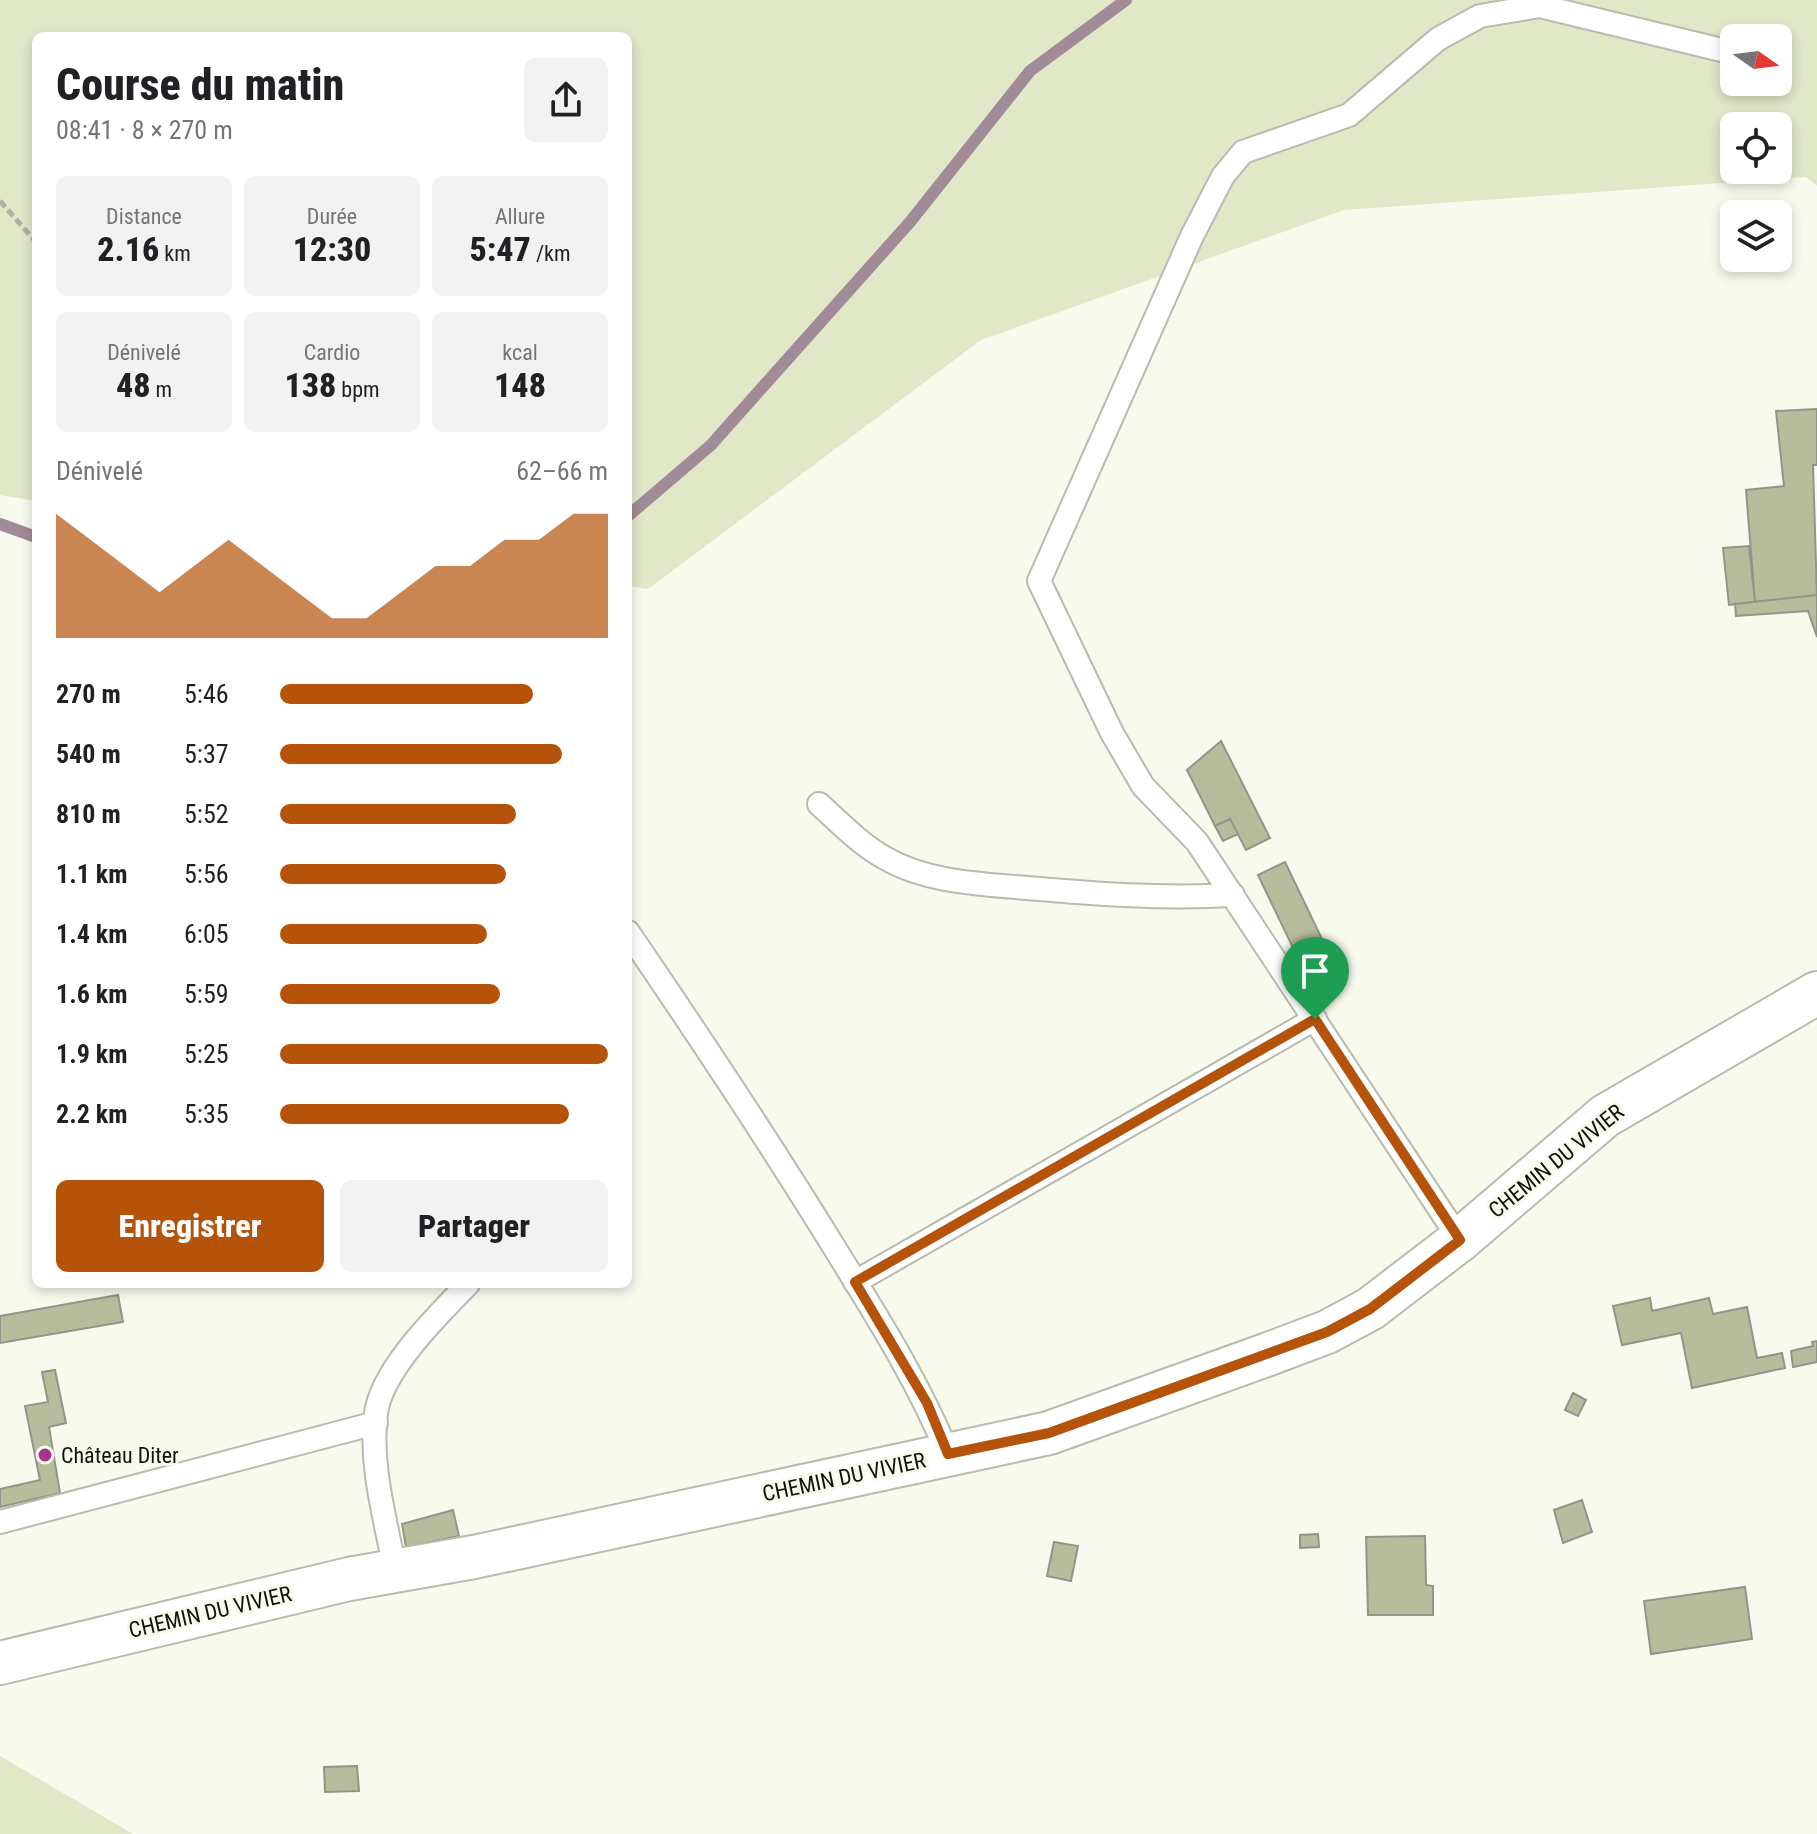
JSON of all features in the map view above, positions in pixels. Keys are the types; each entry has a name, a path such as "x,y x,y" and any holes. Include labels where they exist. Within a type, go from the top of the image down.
{"street":[{"name":"CHEMIN DU VIVIER","path":"0,1663 395,1571 1049,1433 1327,1332 1370,1309 1460,1240 1605,1116 1815,1003"}],"lane":[{"path":"1460,1240 1197,842 1143,786 1112,733 1039,581 1192,236 1223,176 1243,152 1349,115 1438,39 1480,16 1540,6 1720,50"},
{"path":"819,804 861,842 886,859 926,874 974,884 1135,898 1233,895"},
{"path":"632,938 746,1104 855,1282 927,1403 948,1454"},
{"path":"855,1282 1315,1019"},
{"path":"395,1571 374,1455 376,1410 387,1384 427,1327 464,1288"},
{"path":"0,1522 376,1423"}],"path":[{"path":"0,201 32,237"}],"green space":[{"path":"0,0 1817,0 1817,186 1806,177 1792,178 1792,112 1720,112 1720,183 1344,210 981,340 648,589 632,587 632,32 32,32 32,500 0,495"},
{"path":"0,1756 133,1834 0,1834"}],"building":[{"path":"1817,409 1817,465 1813,465 1817,597 1755,602 1746,490 1784,486 1776,411"},
{"path":"1749,546 1755,602 1729,605 1723,548"},
{"path":"1817,595 1817,637 1808,611 1736,616 1735,604"},
{"path":"1221,741 1270,838 1246,850 1230,819 1215,826 1187,770"},
{"path":"1230,819 1238,834 1223,841 1215,826"},
{"path":"1285,862 1335,966 1308,979 1258,875"},
{"path":"118,1295 123,1322 0,1343 0,1316"},
{"path":"1650,1298 1652,1311 1709,1298 1713,1314 1747,1307 1757,1358 1782,1353 1785,1368 1692,1388 1681,1333 1622,1345 1613,1306"},
{"path":"1817,1341 1817,1362 1793,1367 1791,1351 1813,1346 1812,1342"},
{"name":"Château Diter","path":"55,1370 66,1423 49,1427 60,1493 0,1507 0,1489 40,1480 25,1406 48,1402 42,1372"},
{"path":"1573,1393 1586,1400 1578,1416 1565,1410"},
{"path":"1582,1500 1592,1532 1563,1543 1554,1510"},
{"path":"453,1510 459,1536 406,1547 402,1524"},
{"path":"1318,1534 1319,1547 1300,1548 1300,1535"},
{"path":"1425,1536 1426,1585 1433,1586 1433,1615 1368,1615 1366,1537"},
{"path":"1054,1542 1078,1546 1071,1581 1047,1576"},
{"path":"1745,1587 1752,1639 1651,1654 1644,1601"},
{"path":"357,1766 359,1791 325,1792 324,1767"}],"waterway":[{"path":"632,513 711,445 910,222 1030,71 1126,0"},
{"path":"0,524 32,536"}],"place":[{"name":"Château Diter","path":"45,1455"}],"route":[{"path":"1315,1019 1460,1240 1370,1309 1327,1332 1049,1433 948,1454 927,1403 855,1282 1133,1120 1315,1019"}]}
